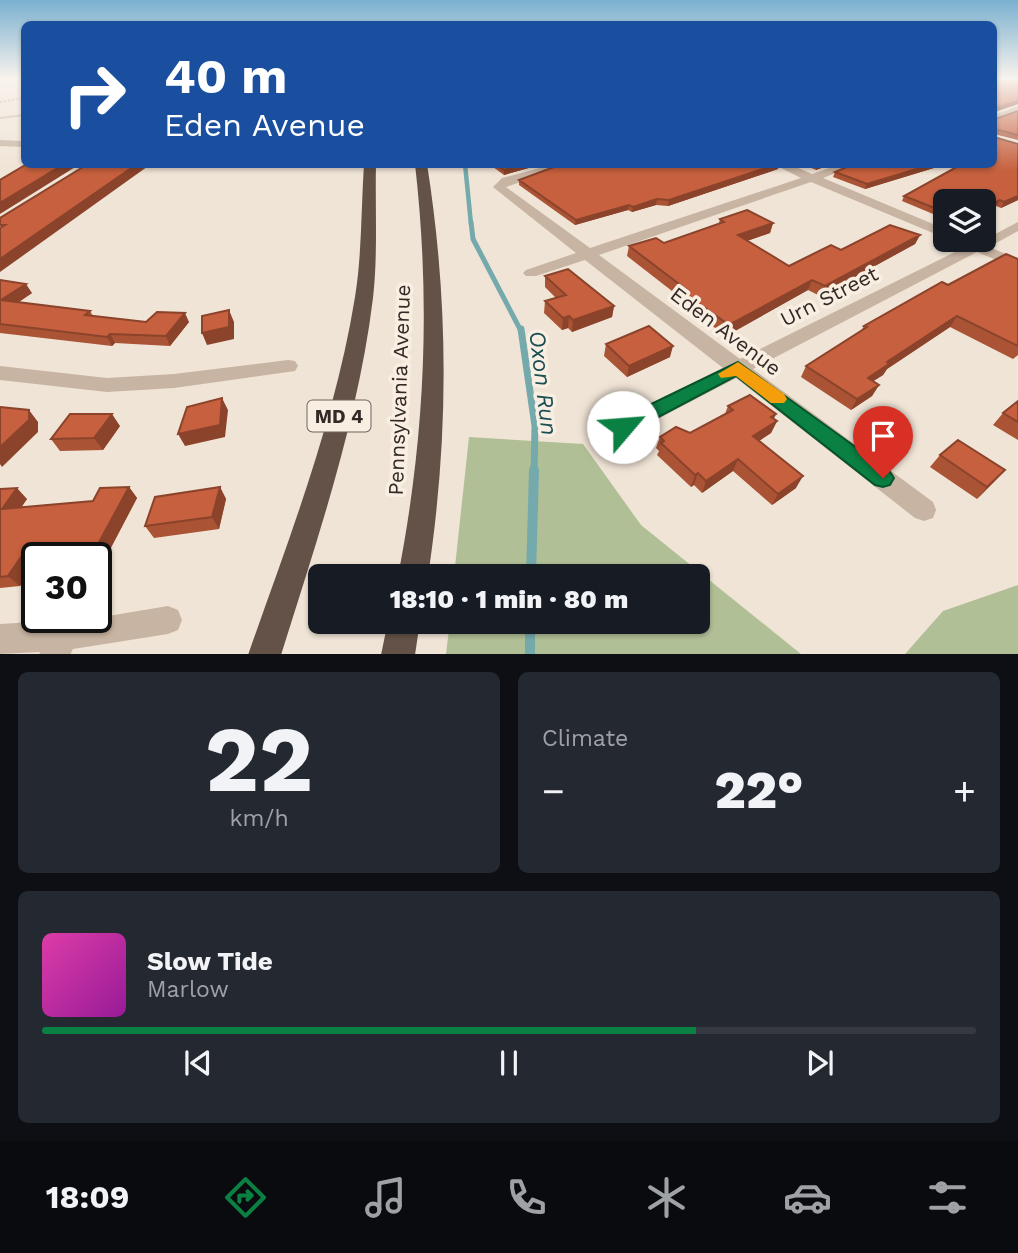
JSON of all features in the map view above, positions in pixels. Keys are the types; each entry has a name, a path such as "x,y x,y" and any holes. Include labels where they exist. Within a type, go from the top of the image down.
{"highway":[{"name":"Pennsylvania Avenue","path":"264,654 326,464 359,333 369,238 368,168"},
{"name":"Pennsylvania Avenue","path":"415,564 430,469 435,309 430,227 422,168"},
{"path":"428,168 430,227"},
{"path":"398,654 402,634"}],"street":[{"path":"997,117 1018,110"},
{"path":"0,144 21,144"},
{"name":"Eden Avenue","path":"555,168 506,181 500,188 924,510"},
{"path":"788,168 933,229"},
{"path":"531,273 842,168"},
{"name":"Urn Street","path":"996,233 1018,226"},
{"name":"Urn Street","path":"623,427 951,252"},
{"path":"989,252 1018,264"},
{"path":"0,373 115,385 174,381 288,366"},
{"path":"0,639 59,645 168,620"}],"lane":[{"path":"0,118 21,115"}],"green space":[{"path":"469,437 583,444 641,525 689,564 455,564"},
{"path":"710,581 801,654 446,654 448,634 710,634"},
{"path":"1018,585 1018,654 905,654 943,611"}],"building":[{"path":"1018,111 1018,135 997,130 997,118"},
{"path":"997,138 1018,144 1018,196 1004,202 996,202 996,189 933,189 933,207 904,196 955,168 997,168"},
{"path":"21,168 57,168 0,203 0,180"},
{"path":"81,168 131,168 0,259 0,228 5,225 0,225 0,218"},
{"path":"551,168 766,168 669,200 657,199 633,207 629,205 576,220 519,180"},
{"path":"844,168 920,168 867,184 835,172"},
{"path":"747,210 773,223 738,235 789,266 831,245 841,250 890,225 920,235 825,286 812,280 729,325 683,292 687,290 629,246 656,238 664,243 724,222 720,219"},
{"path":"1006,254 1018,259 1018,346 957,316 887,362 889,364 868,378 879,385 857,399 806,366 867,327 864,326 942,282 948,285"},
{"path":"568,269 614,306 573,320 569,316 563,318 545,301 566,295 545,276"},
{"path":"0,280 26,284 1,300 90,311 85,315 146,322 157,312 185,313 166,336 110,334 107,337 0,324"},
{"path":"229,310 229,327 202,333 202,316"},
{"path":"649,326 673,346 629,366 606,344"},
{"path":"750,395 776,414 771,417 777,421 753,436 803,476 778,494 738,459 706,481 698,473 695,475 661,443 664,441 660,437 676,427 690,433 733,410 728,406"},
{"path":"222,398 220,425 178,434 187,407"},
{"path":"1018,401 1018,422 1003,413"},
{"path":"0,407 29,410 29,420 0,447"},
{"path":"70,414 112,414 94,438 51,439"},
{"path":"958,440 1005,470 987,487 940,455"},
{"path":"129,487 99,542 21,542 21,557 8,576 0,577 0,489 17,488 2,509 93,501 100,488"},
{"path":"220,487 212,517 145,526 155,497"}],"waterway":[{"name":"Oxon Run","path":"465,168 471,224"},
{"name":"Oxon Run","path":"471,222 473,239 521,331"},
{"name":"Oxon Run","path":"521,329 535,426 534,472"},
{"name":"Oxon Run","path":"531,564 534,470"},
{"name":"Oxon Run","path":"530,634 530,654"}],"slow traffic":[{"path":"727,374 738,368 778,399"}],"route":[{"path":"623,427 738,368 883,478"}]}
